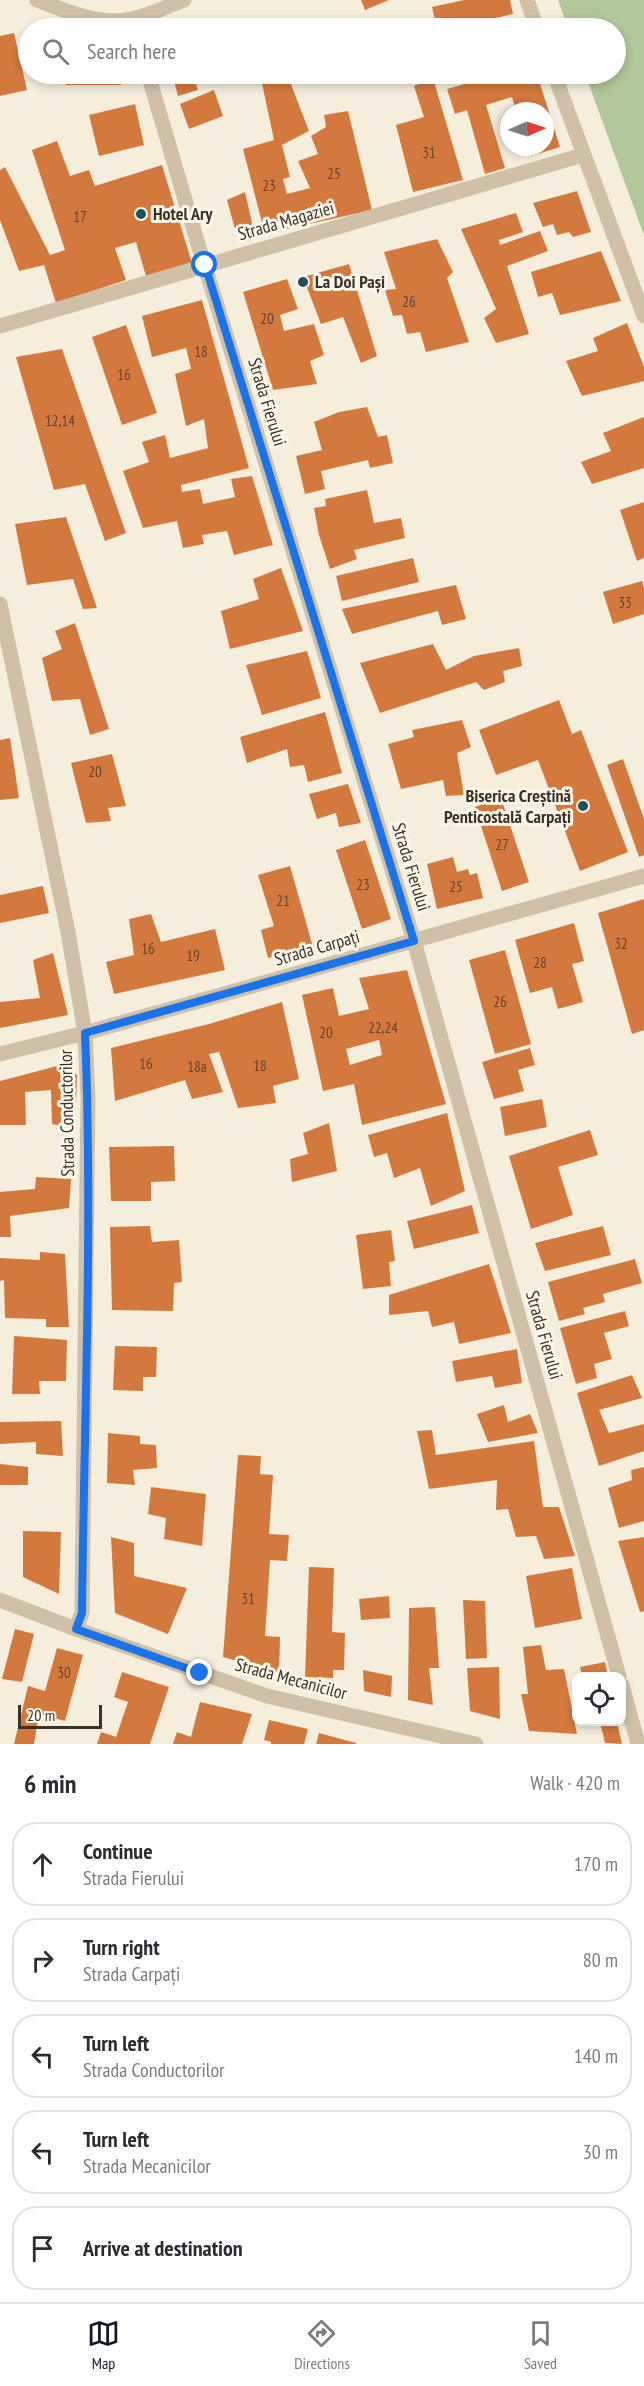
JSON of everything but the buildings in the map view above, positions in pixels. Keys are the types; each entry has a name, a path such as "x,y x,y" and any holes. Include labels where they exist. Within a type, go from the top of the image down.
{"street":[{"path":"37,0 88,18"},
{"path":"146,18 184,0"},
{"path":"527,0 533,18"},
{"name":"Strada Fierului","path":"151,84 414,941 618,1672"},
{"path":"558,84 644,316"},
{"name":"Strada Magaziei","path":"0,326 583,154"},
{"name":"Strada Conductorilor","path":"0,604 68,932 85,1033 88,1098 86,1368 82,1613 76,1629"},
{"name":"Strada Carpați","path":"0,1054 85,1033 644,876"},
{"name":"Strada Mecanicilor","path":"0,1600 267,1696 476,1744"},
{"path":"626,1702 638,1744"}],"green space":[{"path":"558,0 644,0 644,235 589,84 626,84 626,18 564,18"}],"place":[{"name":"Hotel Ary","path":"141,214"},
{"name":"La Doi Pași","path":"303,282"},
{"name":"Biserica Creștină Penticostală Carpați","path":"583,806"}],"route":[{"path":"200,1673 76,1629 82,1613 86,1368 88,1098 85,1033 414,941 205,265"}]}
